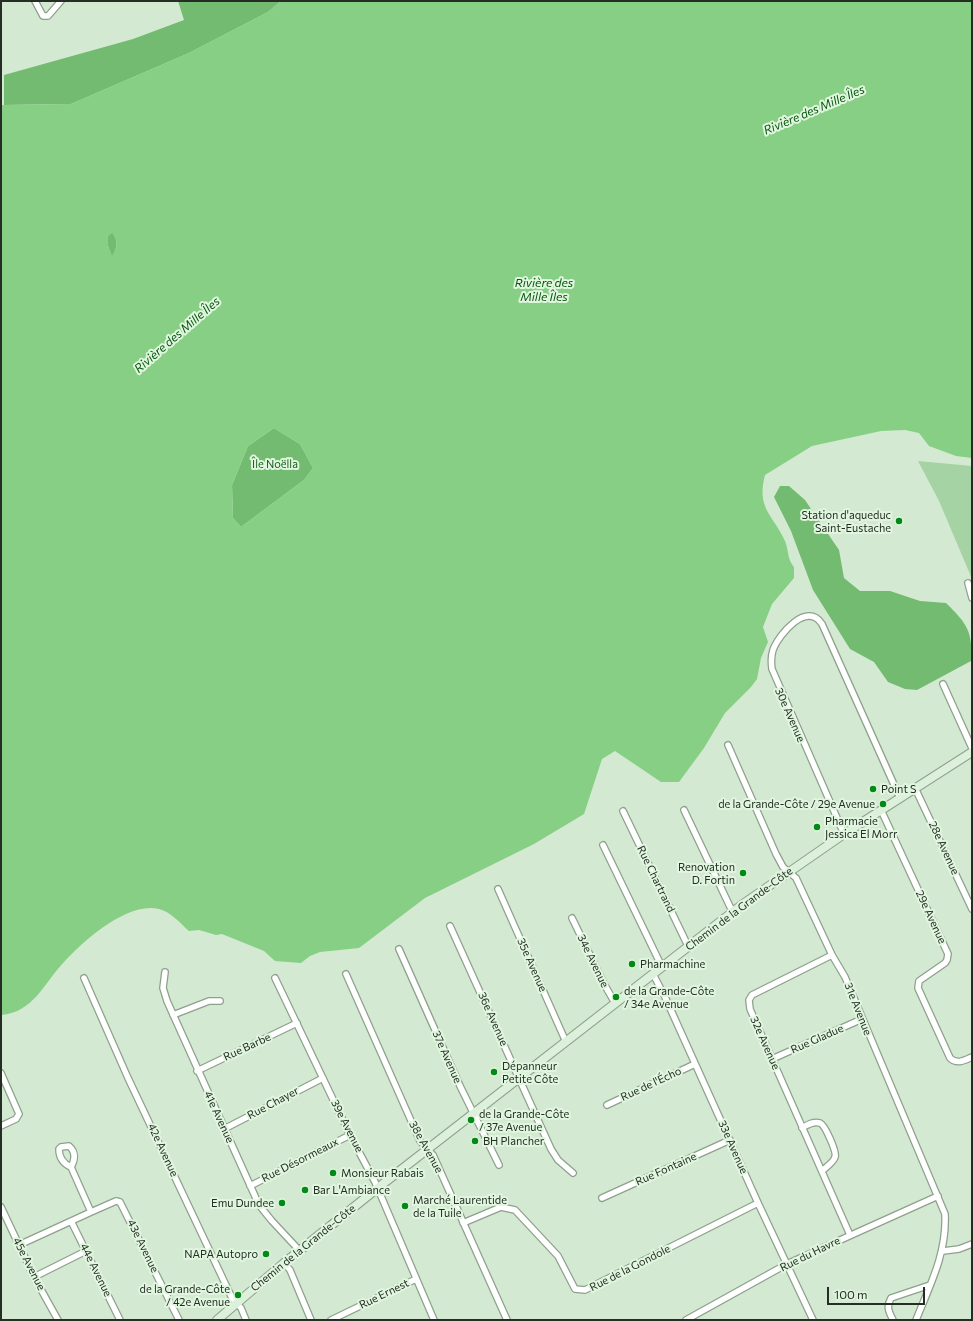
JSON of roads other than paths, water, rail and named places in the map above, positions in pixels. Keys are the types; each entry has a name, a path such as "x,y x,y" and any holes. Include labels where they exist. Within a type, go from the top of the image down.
{"main road":[{"name":"Chemin de la Grande-Côte","path":"217,1320 299,1250 688,946 788,872 844,834 972,752"}],"street":[{"path":"35,1 43,16 48,16 61,1"},
{"path":"968,583 972,598"},
{"name":"30e Avenue","path":"844,834 772,669 773,650 786,630 805,617 811,616 819,619 900,798"},
{"path":"943,684 972,748"},
{"name":"31e Avenue","path":"728,745 783,868 796,878 832,955 845,977 938,1196 945,1221 943,1251 916,1320"},
{"name":"28e Avenue","path":"915,788 972,909"},
{"path":"684,810 733,913"},
{"name":"29e Avenue","path":"881,810 948,954 945,963 919,981 919,991 950,1058 959,1062 972,1057"},
{"name":"Rue Chartrand","path":"623,811 688,946"},
{"path":"603,845 662,967"},
{"name":"35e Avenue","path":"498,889 566,1042"},
{"name":"34e Avenue","path":"572,918 606,989 615,1003"},
{"name":"36e Avenue","path":"450,926 554,1153 573,1173"},
{"name":"37e Avenue","path":"399,949 460,1086 499,1164"},
{"name":"32e Avenue","path":"832,955 785,977 752,995 749,1000 750,1009 850,1235"},
{"name":"41e Avenue","path":"165,972 163,988 173,1015 250,1186 268,1216 299,1250"},
{"name":"38e Avenue","path":"346,974 420,1141 433,1155 507,1320"},
{"name":"33e Avenue","path":"653,974 662,988 758,1203 813,1320"},
{"name":"42e Avenue","path":"84,978 128,1078 232,1298 246,1320"},
{"name":"39e Avenue","path":"275,978 350,1135 378,1188 434,1320"},
{"path":"173,1015 209,1001 220,1001"},
{"name":"Rue Gladue","path":"772,1059 862,1019"},
{"name":"Rue Barbe","path":"197,1071 297,1024"},
{"name":"Rue de l'Écho","path":"606,1105 695,1064"},
{"path":"1,1073 19,1114 16,1120 1,1126"},
{"name":"Rue Chayer","path":"224,1129 323,1078"},
{"path":"802,1128 811,1123 819,1123 824,1126 836,1153 835,1159 822,1171"},
{"name":"Rue Désormeaux","path":"250,1186 350,1135"},
{"name":"Rue Fontaine","path":"602,1198 730,1140"},
{"path":"19,1245 91,1212 71,1167"},
{"name":"Rue du Havre","path":"686,1320 786,1264 938,1196"},
{"name":"43e Avenue","path":"91,1212 116,1201 120,1202 179,1320"},
{"name":"Rue de la Gondole","path":"463,1223 501,1207 515,1210 558,1256 575,1289 585,1290 758,1203"},
{"name":"45e Avenue","path":"1,1207 34,1277 58,1320"},
{"name":"44e Avenue","path":"71,1221 120,1320"},
{"path":"943,1251 959,1249 972,1244"},
{"path":"34,1277 86,1251"},
{"path":"284,1263 290,1270 311,1320"},
{"name":"Rue Ernest","path":"331,1320 416,1279"},
{"path":"893,1320 888,1311 888,1304 891,1298 930,1285"}],"water":[{"name":"Rivière des Mille Îles","path":"281,1 972,1 972,458 956,456 929,446 919,433 905,430 881,431 812,446 765,475 763,486 764,504 785,541 789,558 794,567 794,578 772,604 763,627 768,642 761,658 757,679 725,713 704,748 679,782 661,782 615,751 602,759 584,814 534,844 425,898 359,948 320,952 310,956 301,963 275,961 264,951 222,934 216,935 199,930 189,931 179,921 163,910 147,908 134,911 107,925 82,944 64,962 30,1003 22,1009 1,1015 1,105 71,104 189,53 268,12","holes":["112,233 116,239 115,250 112,256 108,246 108,236","274,428 300,444 313,468 304,480 241,527 233,518 232,485 248,446"]}],"place":[{"name":"Station d'aqueduc Saint-Eustache","path":"899,521"},
{"name":"Point S","path":"873,789"},
{"name":"de la Grande-Côte / 29e Avenue","path":"883,804"},
{"name":"Pharmacie Jessica El Morr","path":"817,827"},
{"name":"Renovation D. Fortin","path":"743,873"},
{"name":"Pharmachine","path":"632,964"},
{"name":"de la Grande-Côte / 34e Avenue","path":"616,997"},
{"name":"Dépanneur Petite Côte","path":"494,1072"},
{"name":"de la Grande-Côte / 37e Avenue","path":"471,1120"},
{"name":"BH Plancher","path":"475,1141"},
{"name":"Monsieur Rabais","path":"333,1173"},
{"name":"Bar L'Ambiance","path":"305,1190"},
{"name":"Emu Dundee","path":"282,1203"},
{"name":"Marché Laurentide de la Tuile","path":"405,1206"},
{"name":"NAPA Autopro","path":"266,1254"},
{"name":"de la Grande-Côte / 42e Avenue","path":"238,1295"}],"park label":[{"name":"Île Noëlla","path":"275,464"}]}
